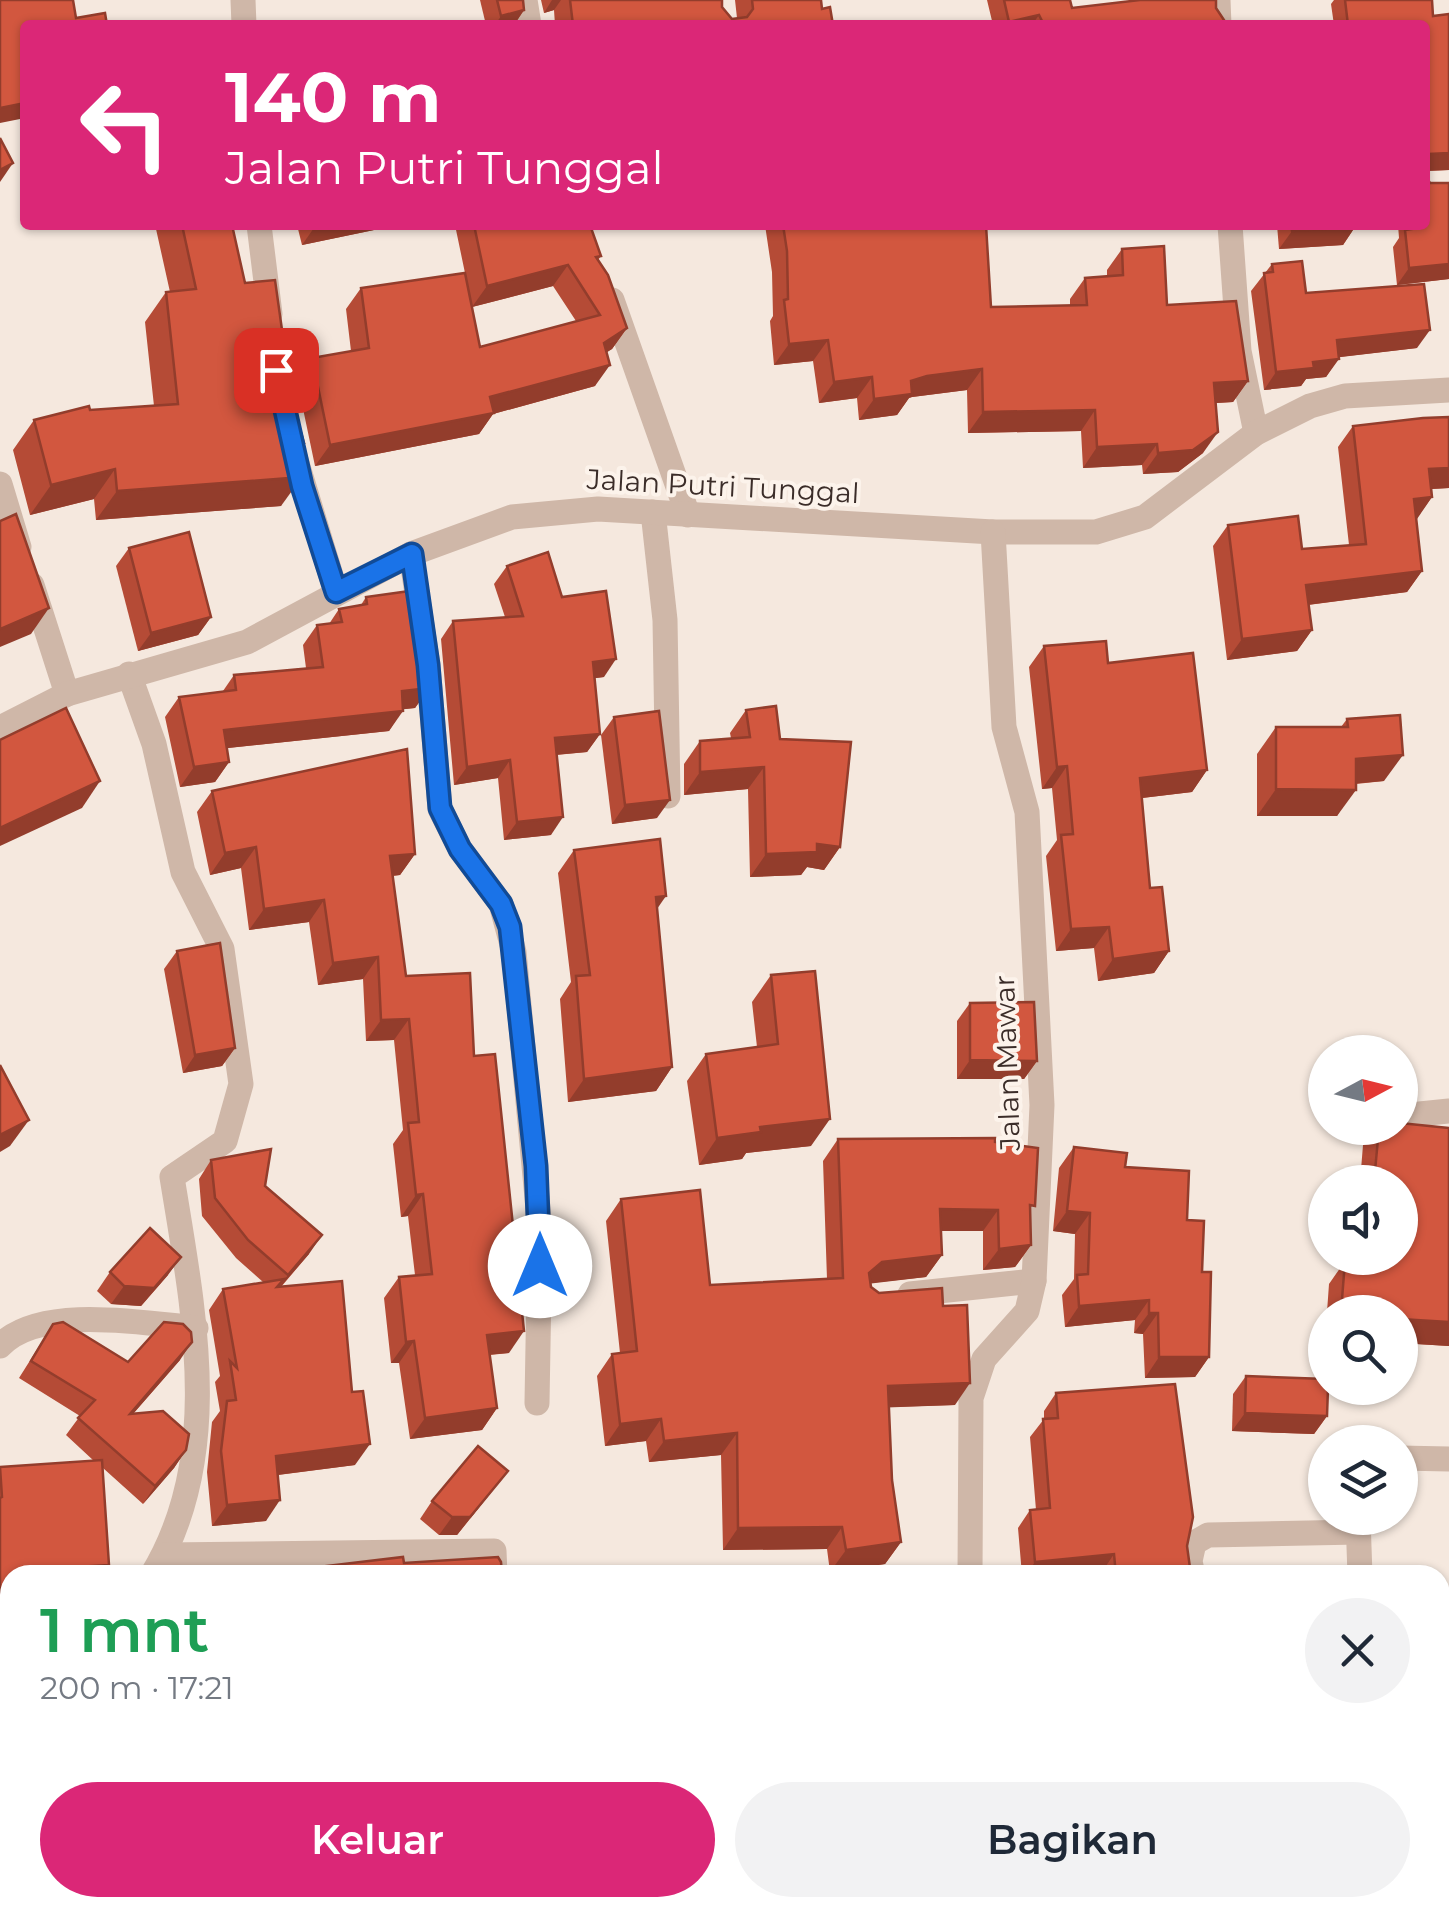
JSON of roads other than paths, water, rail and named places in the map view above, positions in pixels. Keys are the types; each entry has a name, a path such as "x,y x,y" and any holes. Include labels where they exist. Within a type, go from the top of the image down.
{"street":[{"path":"260,230 272,331"},
{"path":"1230,230 1239,351 1256,432"},
{"path":"604,279 688,514"},
{"name":"Jalan Putri Tunggal","path":"0,728 66,694 247,642 412,554 524,514 584,509 993,532 1096,532 1145,517 1256,432 1310,406 1345,396 1449,390"},
{"path":"287,428 336,592"},
{"path":"0,484 4,512 66,694"},
{"path":"653,512 665,620 668,796"},
{"name":"Jalan Mawar","path":"970,1565 968,1452 974,1377 1027,1312 1034,1281 1042,1051 1027,812 1004,727 993,532"},
{"path":"412,554 428,665 440,808 460,849 501,904 514,952 539,1204 537,1402"},
{"path":"129,674 154,744 183,872 222,949 241,1084 225,1141 172,1178 196,1328 192,1460 183,1507 158,1565 494,1551 494,1565"},
{"path":"1418,1114 1449,1111"},
{"path":"885,1298 1034,1281"},
{"path":"0,1346 9,1336 64,1320 196,1328"},
{"path":"1418,1458 1449,1459"},
{"path":"1191,1565 1194,1543 1208,1535 1308,1528"},
{"path":"1358,1535 1360,1565"}]}
